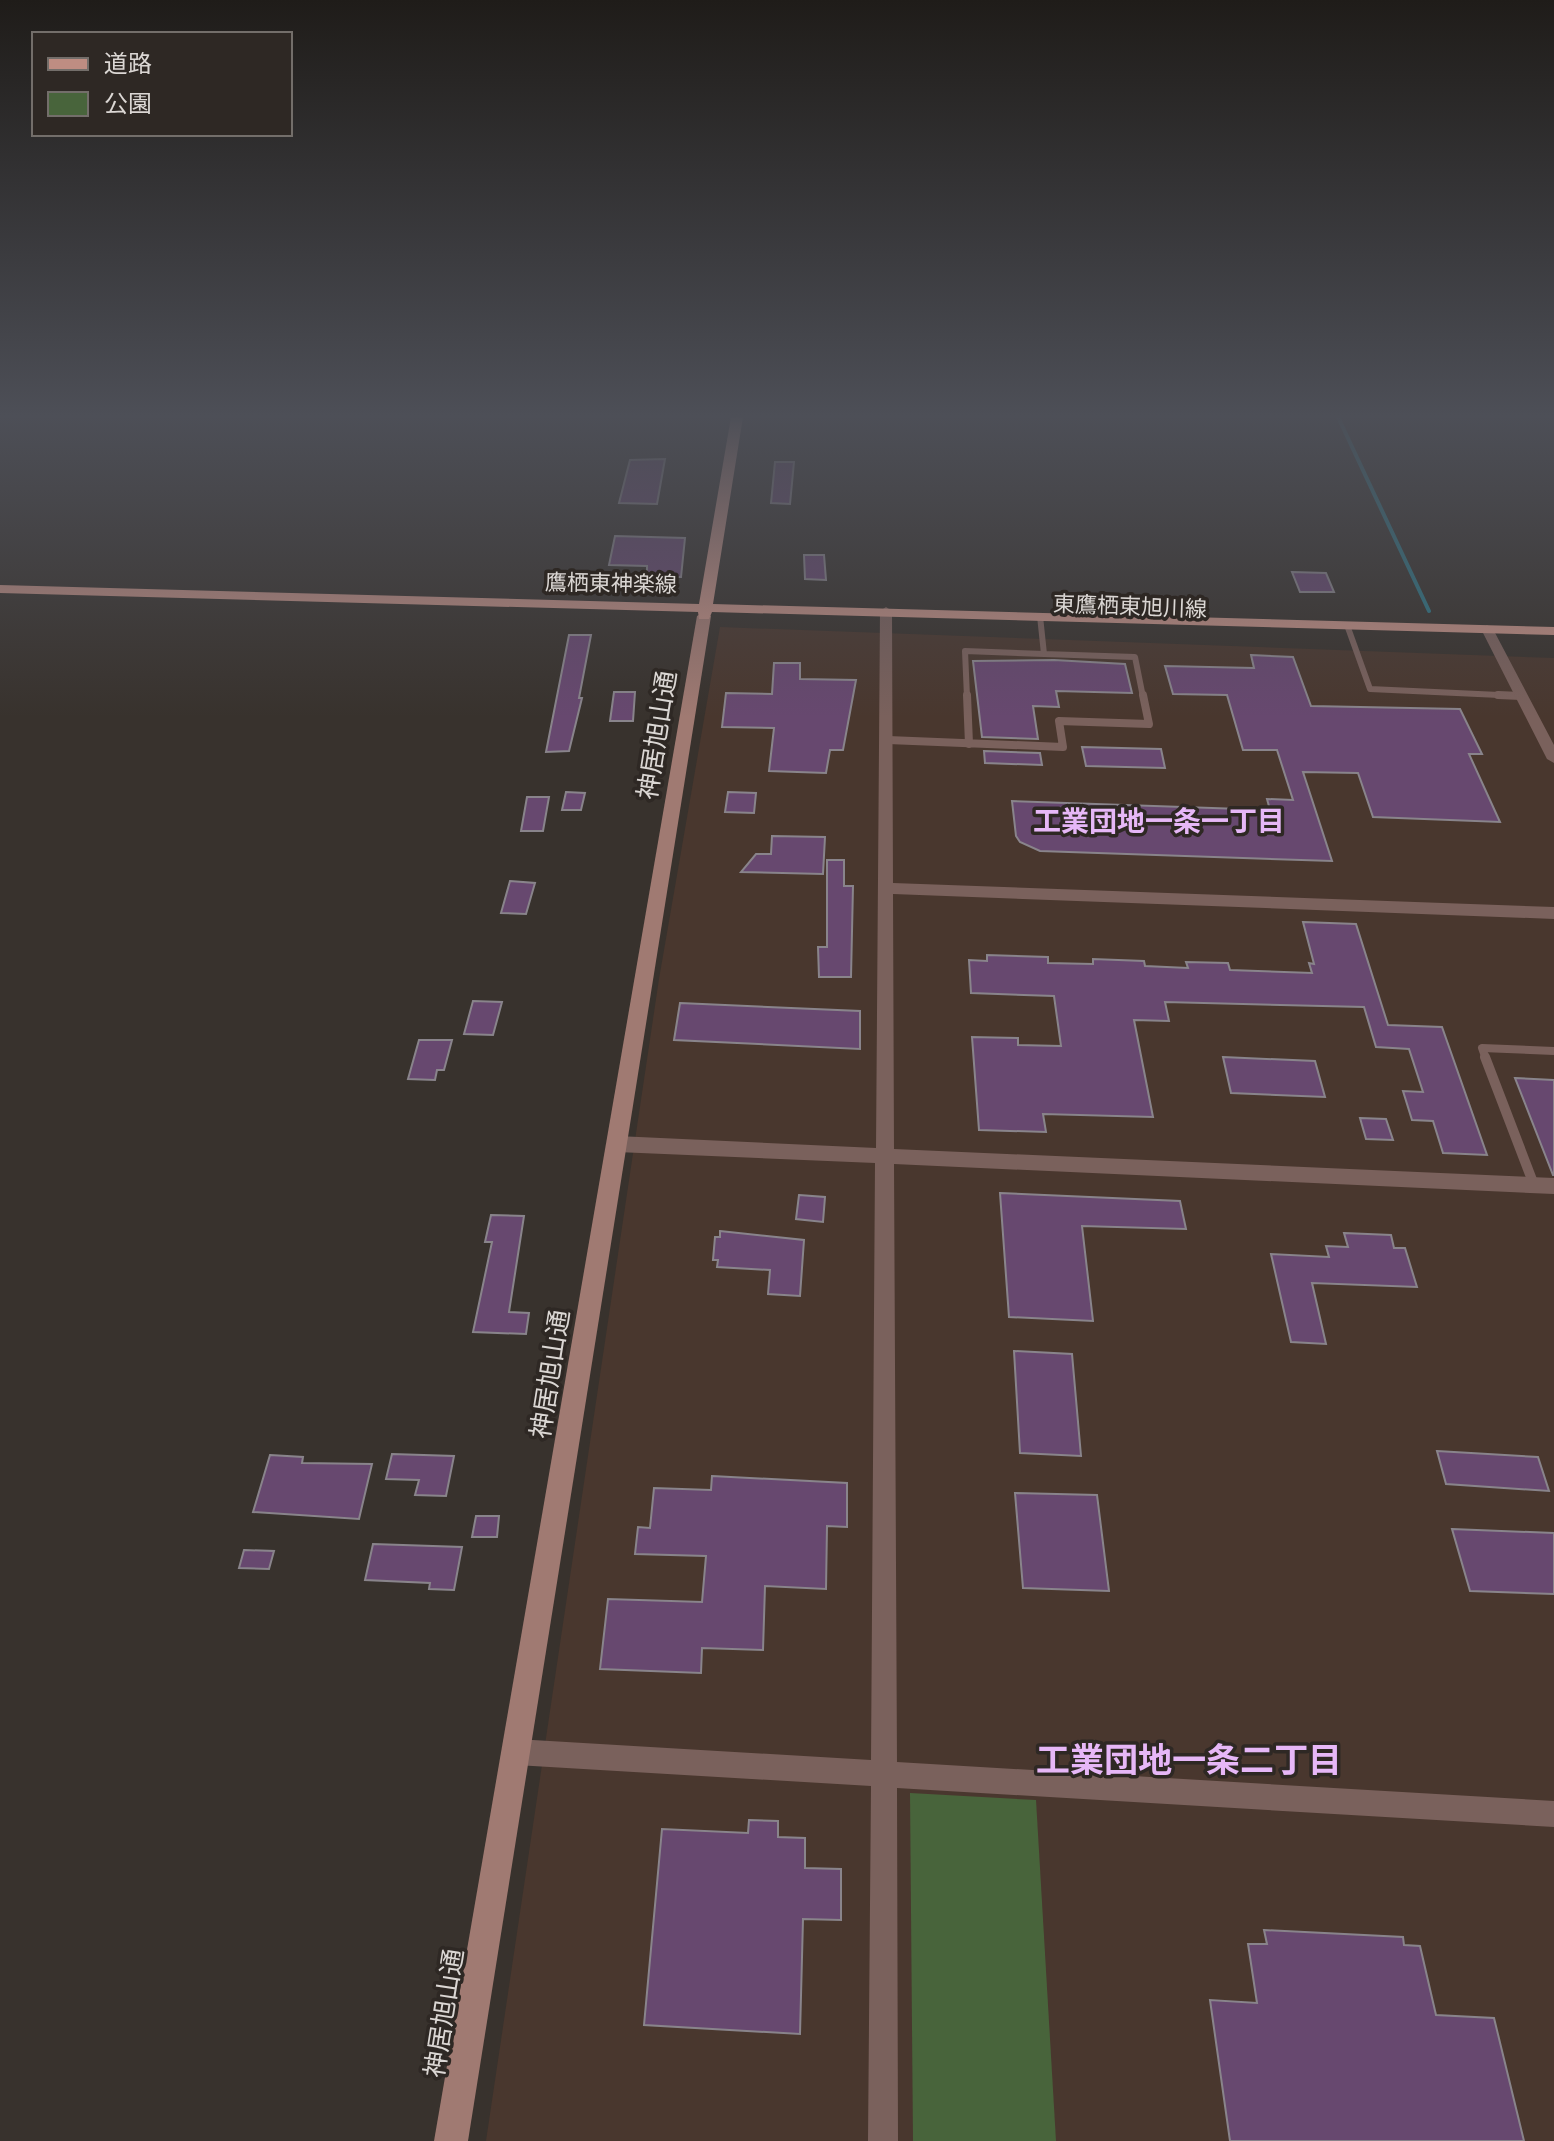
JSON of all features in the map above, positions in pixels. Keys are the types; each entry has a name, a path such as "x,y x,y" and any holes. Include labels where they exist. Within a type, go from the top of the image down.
{"main road":[{"path":"705,611 721,517"},
{"name":"鷹栖東神楽線","path":"0,589 705,611"},
{"name":"東鷹栖東旭川線","path":"705,611 1489,634 1554,631"},
{"name":"神居旭山通","path":"451,2141 705,611"},
{"name":"東鷹栖東旭川線","path":"1489,634 1554,641"}],"street":[{"path":"883,2141 886,616"},
{"path":"1489,634 1554,759"},
{"path":"885,888 1554,913"},
{"path":"617,1144 1544,1186"},
{"path":"516,1752 1554,1814"}],"lane":[{"path":"1040,621 1044,654"},
{"path":"1348,630 1370,689 1521,696"},
{"path":"888,740 969,744 1063,747 1059,721 1149,724 1135,657 965,651 969,744"},
{"path":"1544,1186 1482,1048 1554,1051"}],"shaded area":[{"path":"720,627 1554,658 1554,2141 486,2141 659,979"}],"green space":[{"path":"910,1793 1036,1800 1056,2141 913,2141"}],"building":[{"path":"615,536 685,538 681,577 673,577 673,582 647,582 647,566 609,565"},
{"path":"804,555 824,555 826,580 805,579"},
{"path":"1292,572 1326,573 1334,592 1300,592"},
{"path":"569,635 591,635 579,698 582,698 569,751 546,752"},
{"path":"1251,655 1293,657 1311,706 1460,709 1482,754 1469,754 1500,822 1373,817 1358,773 1303,772 1332,861 1040,851 1020,842 1016,836 1012,801 1270,810 1267,799 1293,800 1277,750 1243,750 1227,695 1173,694 1165,666 1254,668"},
{"path":"1054,660 1125,664 1132,693 1056,691 1059,707 1033,706 1038,739 982,737 973,661"},
{"path":"774,663 800,663 800,679 856,680 843,750 830,750 826,773 769,771 774,728 722,727 726,693 772,694"},
{"path":"614,692 635,692 633,721 610,721"},
{"path":"1082,747 1161,749 1165,768 1086,766"},
{"path":"984,751 1040,753 1042,765 985,763"},
{"path":"566,792 585,793 581,810 562,810"},
{"path":"728,792 756,793 754,813 725,812"},
{"path":"527,797 549,797 543,831 521,831"},
{"path":"772,836 825,837 823,874 741,872 756,854 771,854"},
{"path":"827,860 844,860 844,886 853,886 851,977 819,977 818,947 827,947"},
{"path":"510,881 535,883 526,914 501,913"},
{"path":"1303,922 1356,924 1388,1025 1442,1027 1487,1155 1443,1153 1433,1121 1412,1120 1403,1091 1423,1092 1409,1049 1376,1047 1364,1007 1165,1002 1169,1021 1134,1020 1153,1117 1043,1114 1046,1132 979,1130 972,1037 1018,1038 1018,1045 1061,1046 1054,996 971,993 969,960 987,961 987,955 1048,957 1048,963 1093,964 1093,959 1144,961 1145,966 1188,968 1186,962 1228,963 1230,970 1312,973 1309,963 1314,964"},
{"path":"473,1001 502,1002 493,1035 464,1034"},
{"path":"680,1003 860,1011 860,1049 674,1040"},
{"path":"419,1040 452,1040 444,1070 437,1070 435,1080 408,1079"},
{"path":"1223,1057 1315,1061 1325,1097 1231,1093"},
{"path":"1515,1078 1554,1080 1554,1175 1553,1175"},
{"path":"1360,1118 1386,1119 1393,1140 1366,1139"},
{"path":"1000,1193 1180,1201 1186,1229 1082,1226 1093,1321 1009,1317"},
{"path":"799,1195 825,1197 823,1222 796,1219"},
{"path":"491,1215 524,1216 509,1312 529,1313 526,1334 473,1332 492,1242 485,1242"},
{"path":"720,1231 804,1240 800,1296 768,1294 770,1270 717,1267 718,1260 713,1260 715,1237 720,1237"},
{"path":"1344,1233 1391,1235 1394,1248 1405,1248 1417,1287 1312,1283 1326,1344 1291,1342 1271,1254 1329,1257 1326,1246 1348,1247"},
{"path":"1014,1351 1072,1354 1081,1456 1020,1453"},
{"path":"1437,1451 1538,1457 1549,1491 1446,1484"},
{"path":"392,1454 454,1456 446,1496 415,1495 419,1480 386,1479"},
{"path":"270,1455 303,1457 302,1463 372,1464 359,1519 253,1512"},
{"path":"712,1476 847,1483 847,1527 827,1526 826,1589 765,1586 763,1650 702,1648 701,1673 600,1669 608,1599 702,1602 706,1556 635,1554 638,1527 650,1528 654,1488 711,1490"},
{"path":"1015,1493 1097,1495 1109,1591 1023,1588"},
{"path":"476,1516 499,1516 497,1537 472,1537"},
{"path":"1452,1529 1554,1533 1554,1594 1470,1591"},
{"path":"373,1544 462,1547 454,1590 429,1589 430,1583 365,1580"},
{"path":"244,1550 274,1551 269,1569 239,1568"},
{"path":"749,1820 778,1821 778,1837 805,1838 805,1868 841,1869 841,1920 803,1919 800,2034 644,2025 662,1829 748,1833"},
{"path":"1264,1930 1403,1937 1404,1945 1420,1946 1436,2015 1494,2018 1524,2141 1230,2141 1210,2000 1257,2003 1248,1944 1267,1944"}],"waterway":[{"path":"1385,517 1429,611"}],"district":[{"name":"工業団地一条一丁目","path":"1159,821"},
{"name":"工業団地一条二丁目","path":"1189,1760"}]}
